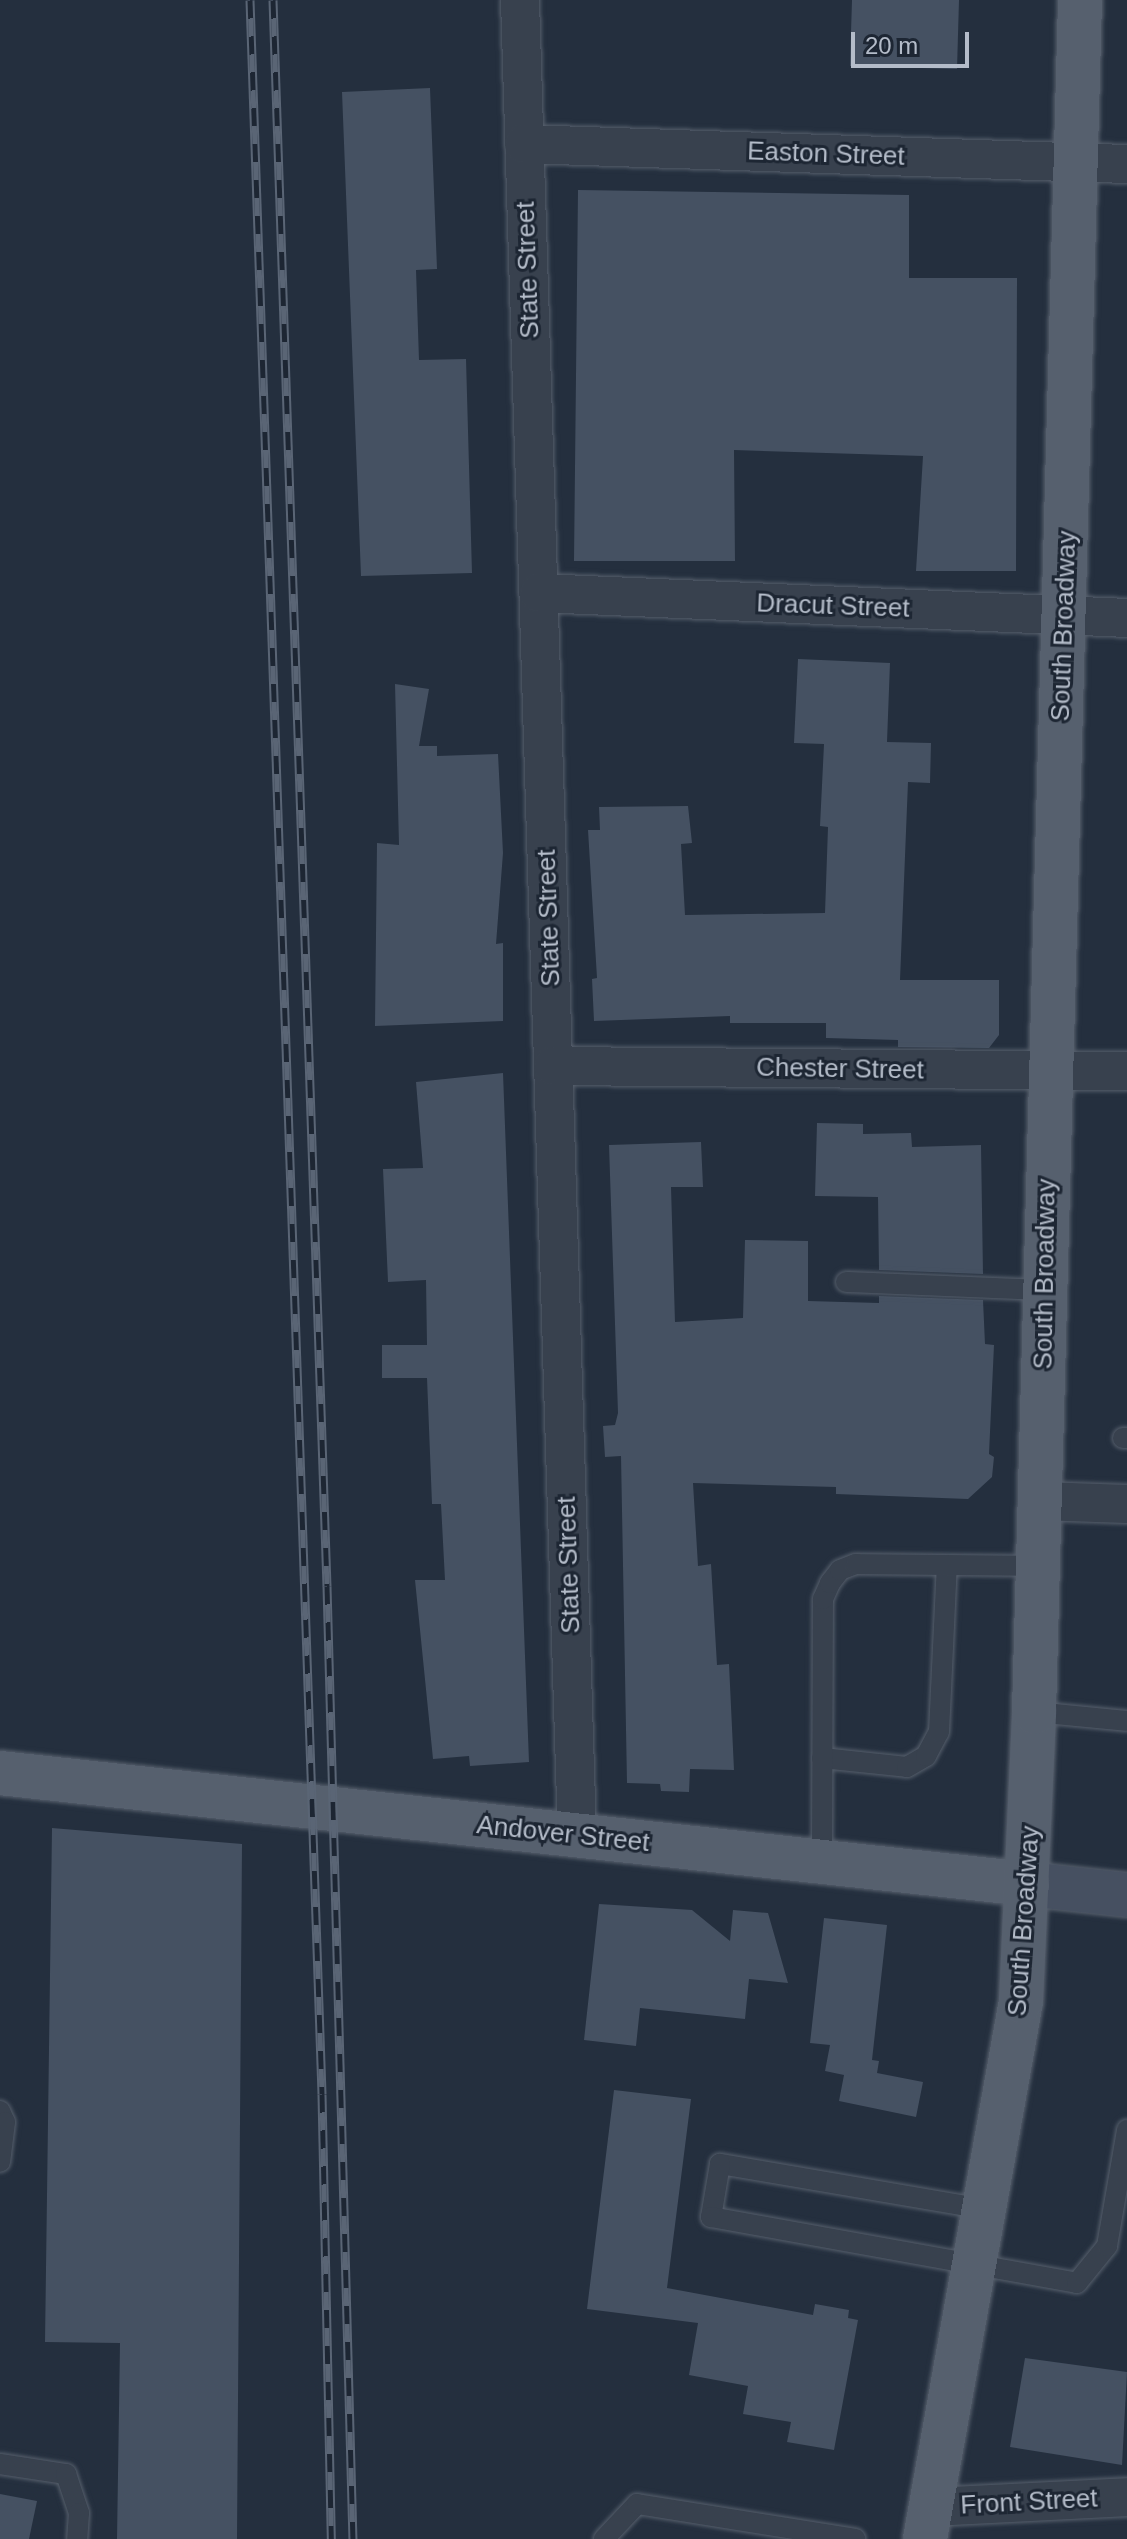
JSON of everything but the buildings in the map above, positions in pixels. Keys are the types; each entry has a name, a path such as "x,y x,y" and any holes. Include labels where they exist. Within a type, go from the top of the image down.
{"main road":[{"name":"South Broadway","path":"928,2523 1021,2001 1034,1712 1080,0"},
{"name":"Andover Street","path":"0,1773 1127,1895"}],"street":[{"name":"State Street","path":"520,0 577,1835"},
{"name":"Easton Street","path":"524,144 1127,164"},
{"name":"Dracut Street","path":"539,593 1127,618"},
{"name":"Chester Street","path":"553,1066 1127,1071"},
{"path":"1040,1501 1127,1504"},
{"name":"Front Street","path":"928,2523 1127,2497"}],"lane":[{"path":"846,1282 1045,1290"},
{"path":"822,1862 823,1599 830,1583 840,1570 856,1564 1038,1566"},
{"path":"822,1758 907,1767 926,1756 939,1732 947,1565"},
{"path":"1034,1712 1127,1721"},
{"path":"0,2111 5,2122 0,2162"},
{"path":"984,2209 720,2164 711,2217 974,2268 1077,2283 1107,2246 1127,2130"},
{"path":"0,2464 66,2474 79,2513 77,2539"},
{"path":"604,2539 637,2504 855,2539"}],"railway":[{"path":"250,0 322,2094 331,2539"},
{"path":"273,0 327,1586 353,2539"}]}
